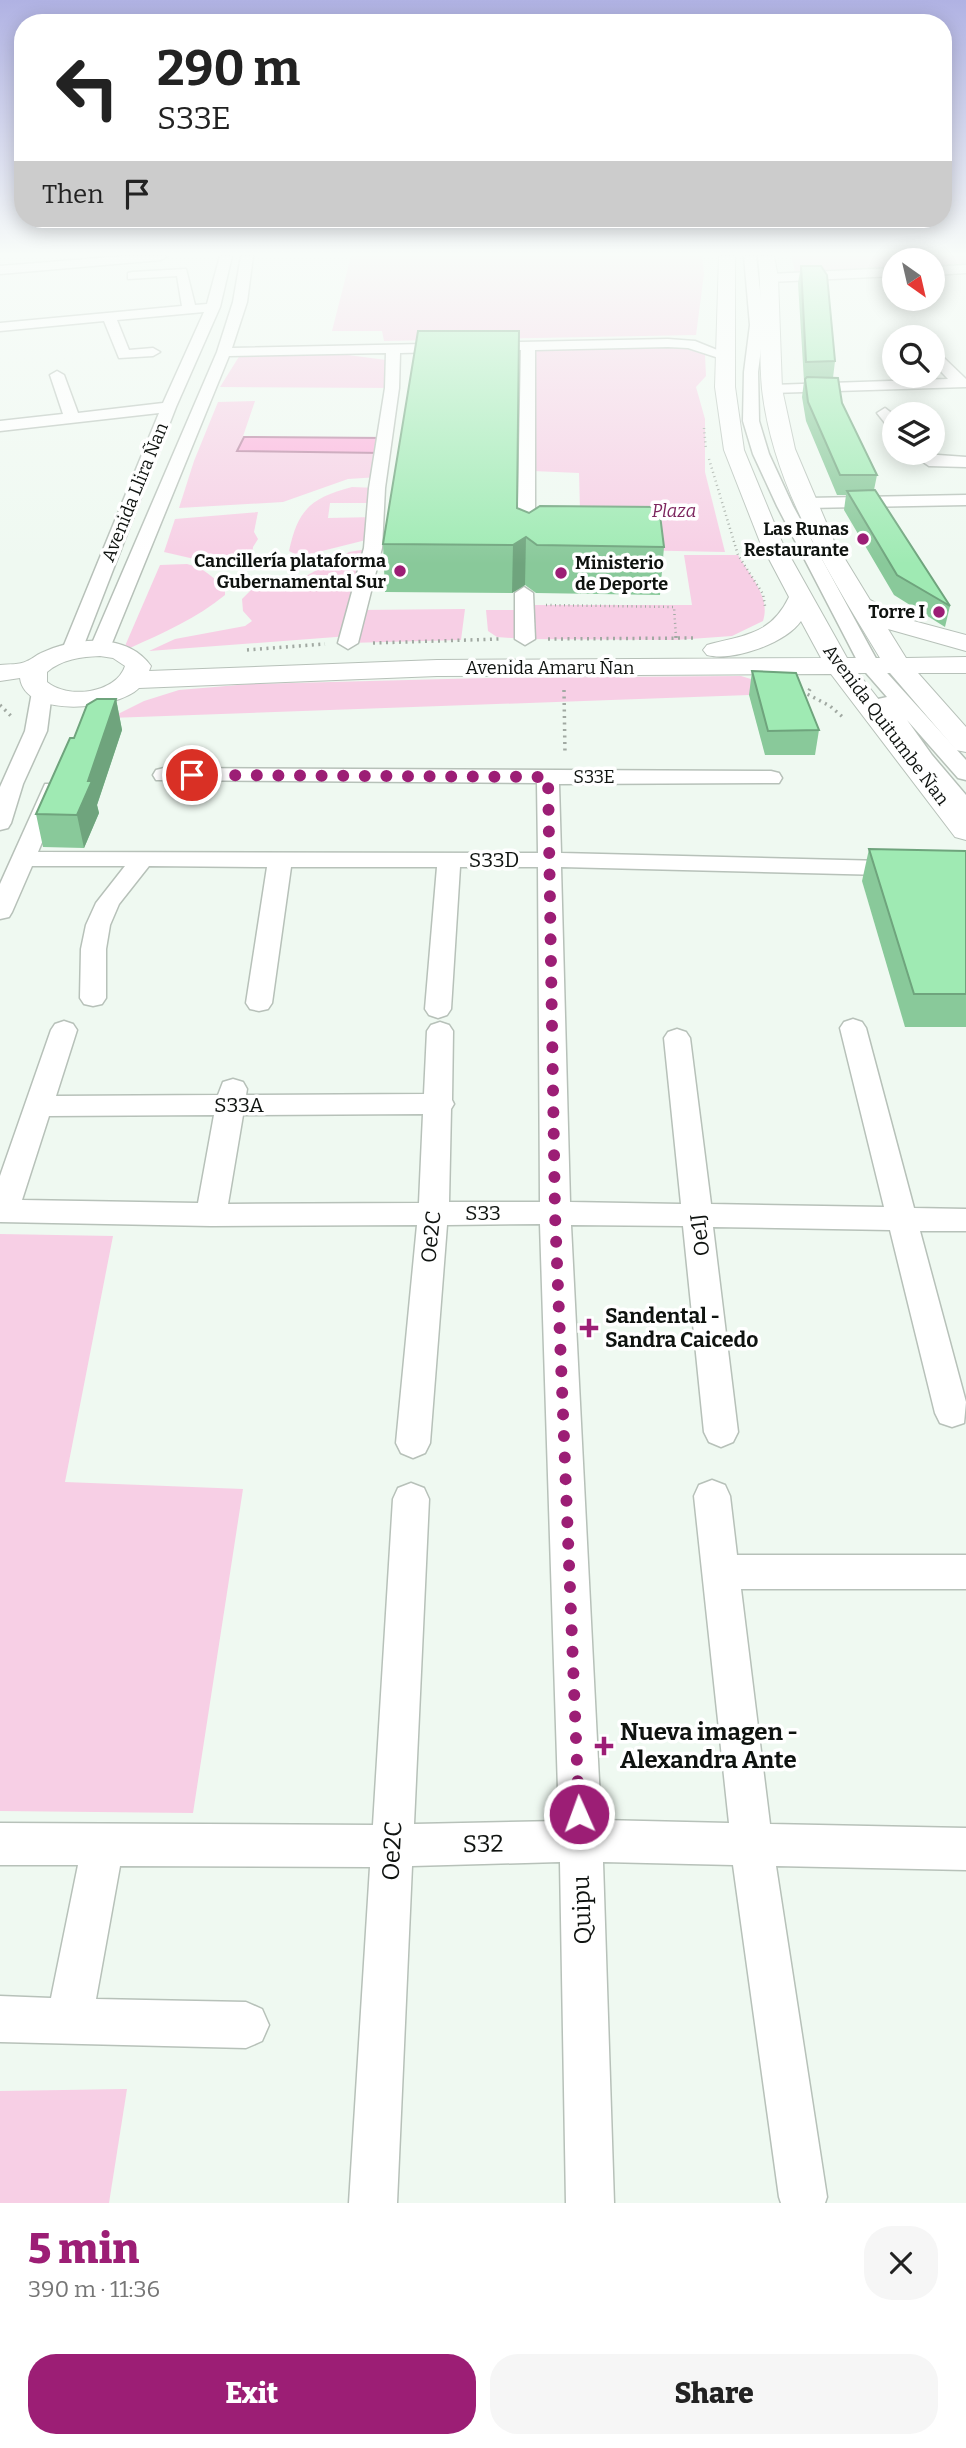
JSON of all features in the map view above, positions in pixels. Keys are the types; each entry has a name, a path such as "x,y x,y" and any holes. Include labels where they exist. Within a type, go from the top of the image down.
{"main road":[{"name":"Avenida Quitumbe Ñan","path":"725,359 724,387 734,450 771,542 800,599 865,659 957,734"},
{"name":"Avenida Quitumbe Ñan","path":"771,359 772,389 785,449 823,541 860,604 865,659 885,725 966,831"},
{"path":"716,650 750,642 777,631 794,615 800,599"},
{"path":"860,604 897,624 966,643"},
{"path":"0,673 37,682 76,699 129,680 132,657 119,651 100,648 72,650 50,658 37,682 0,690"},
{"name":"Avenida Amaru Ñan","path":"129,680 437,668 739,667 865,659 966,648"},
{"name":"Avenida Amaru Ñan","path":"129,680 428,653 716,650 966,665"},
{"path":"739,667 813,686 852,704 885,725"},
{"path":"957,734 947,702 951,691 966,678"}],"street":[{"name":"Avenida Llira Ñan","path":"72,650 190,359"},
{"name":"Avenida Llira Ñan","path":"100,648 221,359"},
{"path":"348,643 373,548 377,488 392,359"},
{"path":"444,359 472,362"},
{"path":"527,553 528,359"},
{"path":"753,359 751,421 772,480 865,659 876,691 924,760 966,809"},
{"path":"954,364 964,381"},
{"path":"945,365 964,381"},
{"path":"57,375 72,418"},
{"path":"772,389 964,381"},
{"path":"0,426 169,407"},
{"path":"945,461 966,462"},
{"path":"807,503 882,505 966,500"},
{"path":"524,599 525,639"},
{"path":"865,659 966,773"},
{"path":"89,716 129,680"},
{"path":"1,815 6,785 36,731 37,682"},
{"path":"0,912 62,771"},
{"name":"S33E","path":"164,775 771,778"},
{"name":"Quipu","path":"557,777 551,860 555,1213 581,1841 590,2203"},
{"name":"S33D","path":"22,859 551,860 966,870"},
{"path":"93,998 92,961 99,918 110,899 134,877 140,859"},
{"path":"259,1003 280,860"},
{"name":"Oe2C","path":"413,1443 440,1104 439,1020 449,860"},
{"path":"853,1028 953,1413"},
{"path":"2,1212 64,1030"},
{"name":"Oe1J","path":"677,1038 721,1432"},
{"path":"211,1215 232,1095"},
{"name":"S33A","path":"39,1106 232,1095 440,1104"},
{"name":"S33","path":"2,1212 211,1215 555,1213 966,1220"},
{"path":"712,1496 752,1844 803,2197"},
{"name":"Oe2C","path":"373,2203 411,1499"},
{"path":"721,1572 966,1572"},
{"name":"S32","path":"0,1844 391,1846 581,1841 966,1849"},
{"path":"69,2020 103,1846"},
{"path":"0,2019 246,2025"}],"path":[{"path":"704,427 703,437 720,502 738,555 763,594 766,612"},
{"path":"524,599 674,607 676,640"},
{"path":"557,777 564,681"}],"green space":[{"path":"238,359 394,361 392,388 220,387"},
{"name":"Plaza","path":"705,359 706,376 696,387 705,419 705,472 725,552 581,549 579,473 533,471 528,360 452,360"},
{"path":"255,401 238,451 382,453 379,477 348,479 283,502 179,508 194,461 218,402"},
{"path":"352,487 377,488 376,503 330,503 328,518 375,517 366,540 299,556 289,551 297,525 308,507 326,496"},
{"path":"258,512 254,532 258,539 253,547 251,564 216,564 164,552 175,519"},
{"path":"373,548 357,610 465,609 461,640 348,643 349,636 149,651 175,639 245,626 252,621 243,611 242,599 258,583 275,577 306,576 349,552"},
{"path":"684,555 738,555 762,594 765,612 763,621 732,636 676,640 525,639 497,637 488,631 486,610 524,610 525,605 692,605"},
{"path":"187,564 212,577 225,588 225,595 179,624 130,648 125,646 160,565"},
{"path":"741,676 767,684 793,697 749,695 110,718 144,701 179,690 250,684 486,678"},
{"path":"0,1234 113,1236 65,1482 243,1489 193,1813 0,1811"},
{"path":"127,2089 109,2203 0,2203 0,2091"}],"shaded area":[{"path":"244,437 385,438 382,453 237,451"}],"building":[{"path":"413,359 519,359 517,508 529,513 540,506 659,507 664,547 537,545 526,537 513,545 383,544"},
{"path":"806,359 835,359 835,361 806,362"},
{"path":"807,377 838,378 842,403 877,475 840,475 808,402"},
{"path":"875,490 950,606 897,575 847,491"},
{"path":"752,671 796,673 819,730 768,731"},
{"path":"97,699 116,699 88,781 92,781 77,815 36,814 70,738 74,738 87,705"},
{"path":"869,849 966,851 966,994 914,994"}],"place":[{"name":"Las Runas Restaurante","path":"863,539"},
{"name":"Cancillería plataforma Gubernamental Sur","path":"400,571"},
{"name":"Ministerio de Deporte","path":"561,573"},
{"name":"Torre I","path":"939,612"},
{"name":"Sandental - Sandra Caicedo","path":"589,1328"},
{"name":"Nueva imagen - Alexandra Ante","path":"604,1746"}],"route":[{"path":"192,775 548,777 555,1213 579,1814"}]}
